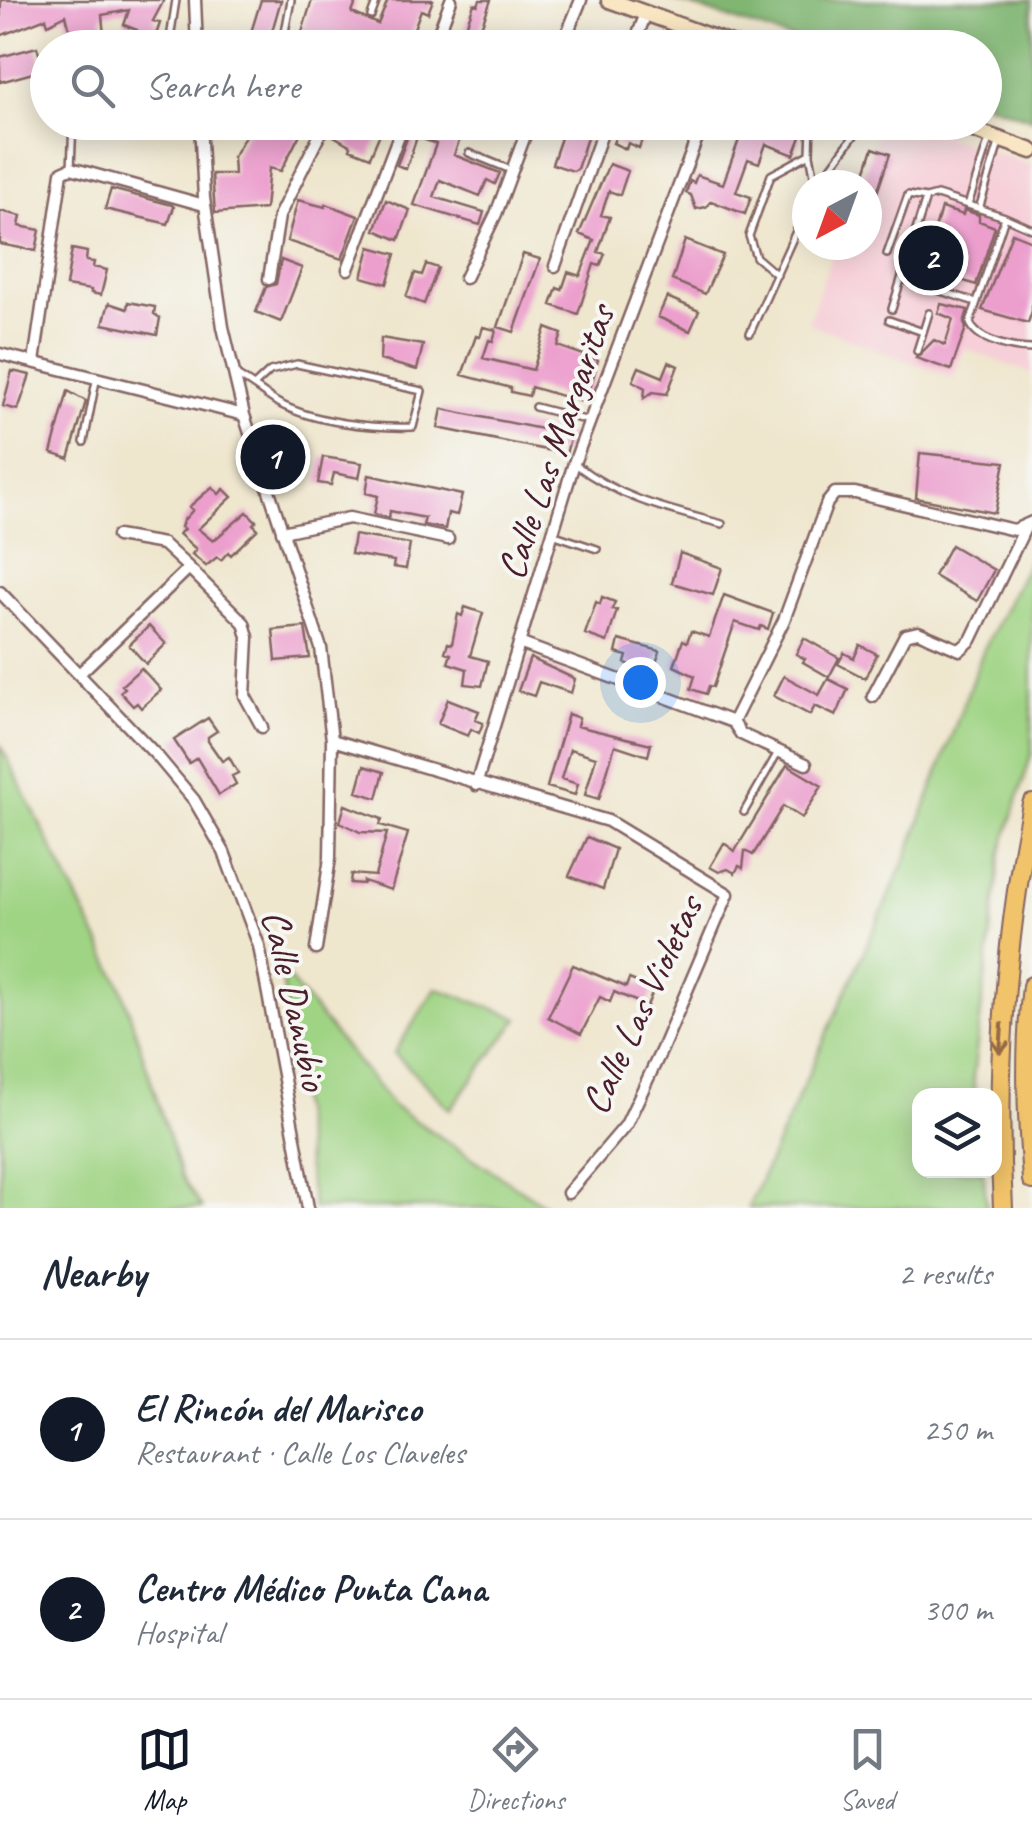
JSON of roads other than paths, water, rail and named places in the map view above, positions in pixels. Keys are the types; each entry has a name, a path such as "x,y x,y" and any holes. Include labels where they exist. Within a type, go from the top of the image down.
{"highway":[{"path":"1003,1208 999,1104 1002,1014 1018,871 1032,804"},
{"path":"1032,986 1026,1104 1032,1180"}],"street":[{"path":"195,0 198,30"},
{"path":"440,30 451,0"},
{"path":"568,30 581,0"},
{"path":"609,0 692,30"},
{"path":"640,30 646,13"},
{"path":"201,140 204,205 223,327 244,415 321,648 332,740 330,858 316,950"},
{"path":"268,279 279,216 317,140"},
{"path":"348,269 397,140"},
{"path":"466,278 496,214 522,140"},
{"path":"555,266 600,140"},
{"name":"Calle Las Margaritas","path":"476,785 574,464 696,140"},
{"path":"1002,140 1032,151"},
{"path":"34,362 60,177 71,168 204,205"},
{"path":"0,354 244,415"},
{"path":"734,722 784,620 827,502 836,493 855,492 1014,530 1029,524"},
{"path":"282,532 349,518 448,539"},
{"path":"874,696 905,635 918,632 960,650 971,640 1029,524"},
{"path":"116,536 162,544 244,623 248,637 246,696 262,727"},
{"path":"78,674 189,568"},
{"name":"Calle Danubio","path":"0,592 158,757 194,800 224,852 260,946 308,1208"},
{"path":"519,642 734,722 742,734 806,764"},
{"name":"Calle Las Violetas","path":"332,740 608,821 728,894 626,1126 568,1194"}],"lane":[{"path":"172,30 176,0"},
{"path":"285,30 291,0"},
{"path":"371,16 377,0"},
{"path":"71,168 72,140"},
{"path":"810,140 814,170"},
{"path":"828,170 851,140"},
{"path":"968,205 995,140"},
{"path":"980,208 996,140"},
{"path":"470,152 510,170"},
{"path":"776,274 756,257 749,236 771,175 810,154"},
{"path":"887,254 908,196 926,198 937,194 1006,216 1032,229"},
{"path":"892,309 926,198"},
{"path":"1006,216 976,302 971,330 979,336 1032,349"},
{"path":"750,333 792,240"},
{"path":"901,279 976,302"},
{"path":"917,351 929,313"},
{"path":"888,320 923,332"},
{"path":"236,375 278,402 326,418 390,428 412,427 422,391 297,364 270,371 255,385"},
{"path":"84,442 97,378"},
{"path":"534,408 589,422"},
{"path":"574,464 605,487 638,502 722,524"},
{"path":"552,534 598,549"},
{"path":"744,812 779,751"}],"place":[{"name":"Centro Médico Punta Cana","path":"931,258"},
{"name":"El Rincón del Marisco","path":"273,457"}]}
